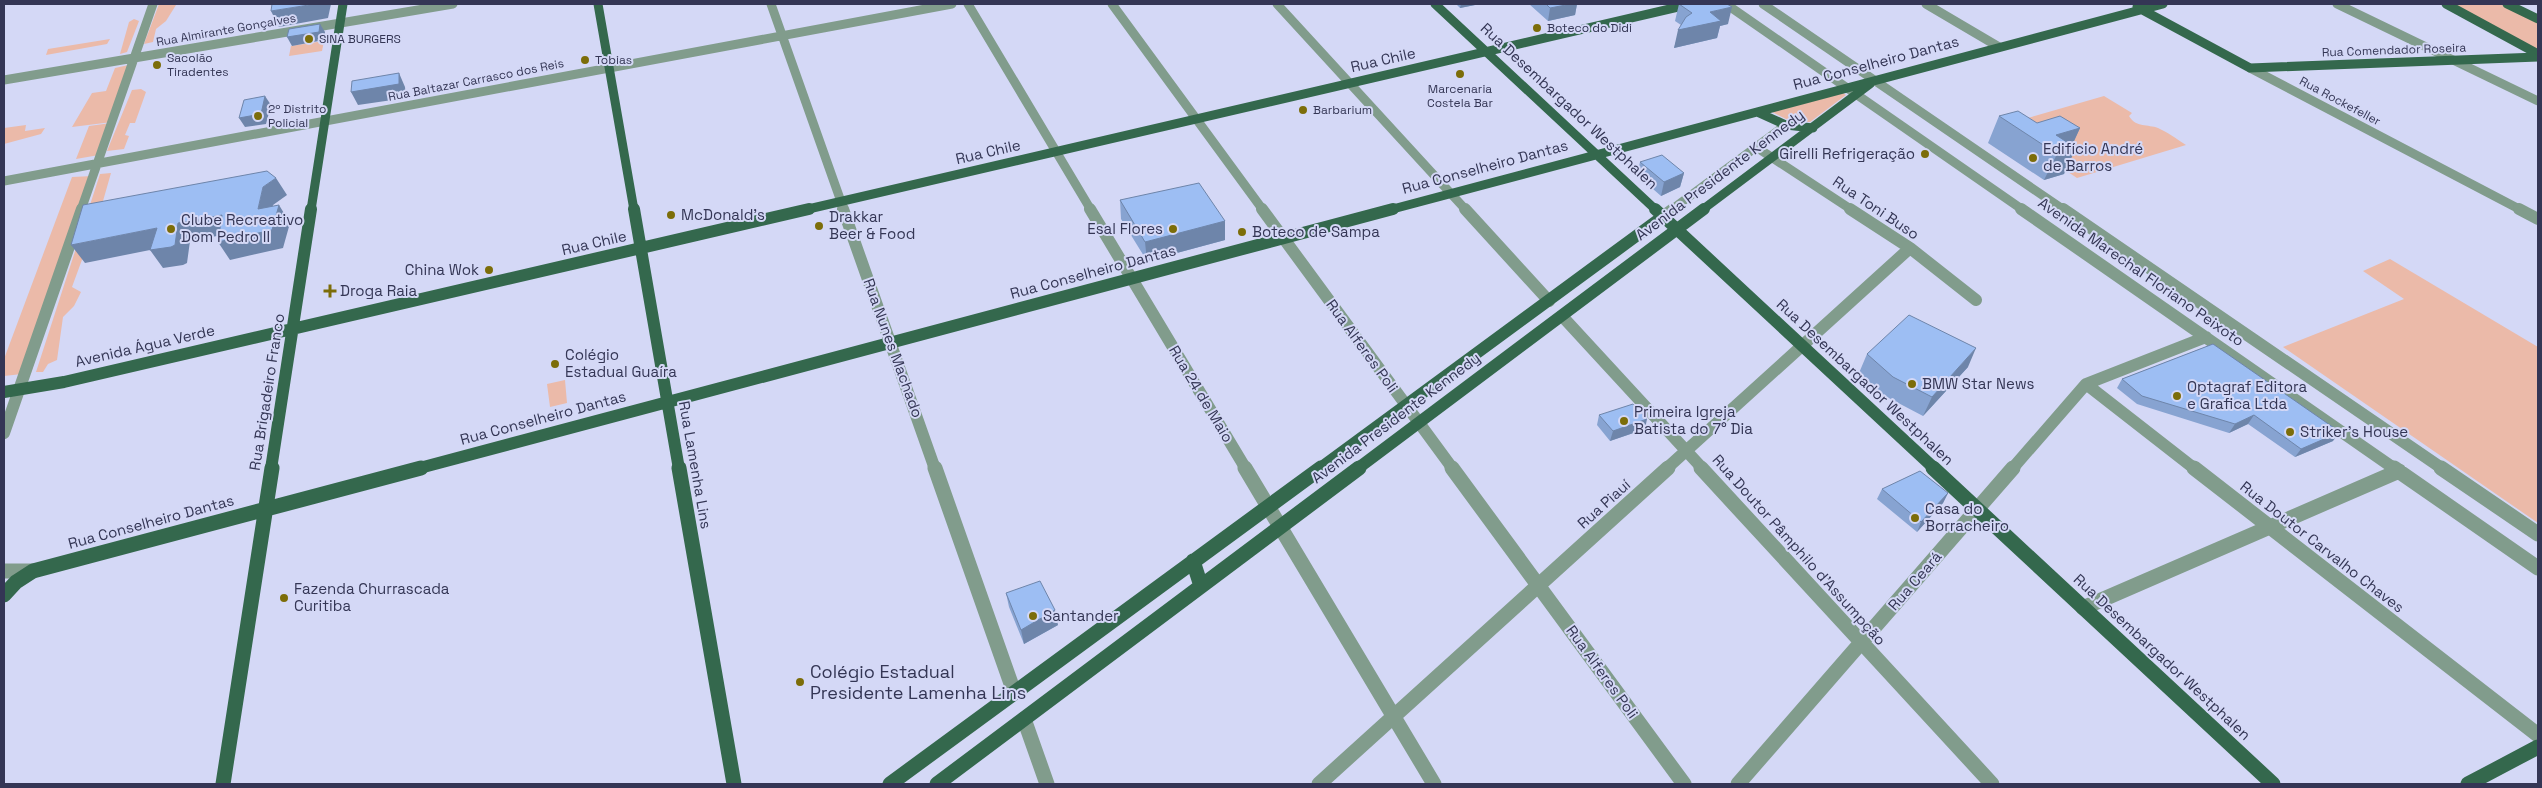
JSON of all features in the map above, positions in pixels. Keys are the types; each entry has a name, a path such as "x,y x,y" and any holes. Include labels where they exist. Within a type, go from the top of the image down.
{"main road":[{"name":"Rua Brigadeiro Franco","path":"226,783 265,509 343,4"},
{"name":"Rua Lamenha Lins","path":"598,4 734,784"},
{"name":"Rua Desembargador Westphalen","path":"1435,4 1595,155 2273,784"},
{"name":"Rua Chile","path":"293,328 1691,4"},
{"name":"Rua Rockefeller","path":"2130,4 2250,68"},
{"name":"Rua Conselheiro Dantas","path":"1876,80 2163,4"},
{"path":"2446,4 2538,55"},
{"path":"2507,4 2538,19"},
{"name":"Rua Comendador Roseira","path":"2250,68 2538,55"},
{"name":"Avenida Presidente Kennedy","path":"937,784 1813,128 1852,91 1876,80"},
{"name":"Rua Conselheiro Dantas","path":"33,571 1450,193 1757,112 1852,91"},
{"path":"1757,112 1786,125 1813,128"},
{"name":"Avenida Presidente Kennedy","path":"890,784 1662,216"},
{"path":"1585,273 1605,283"},
{"name":"Avenida Água Verde","path":"4,392 293,328"},
{"path":"1469,358 1487,372"},
{"path":"1194,560 1201,586"},
{"path":"4,594 16,582 33,571"},
{"path":"2468,784 2538,746"}],"street":[{"path":"4,433 153,4"},
{"name":"Rua Almirante Gonçalves","path":"4,80 453,4"},
{"name":"Rua Nunes Machado","path":"771,4 1014,692"},
{"name":"Rua Baltazar Carrasco dos Reis","path":"4,181 952,4"},
{"name":"Rua 24 de Maio","path":"968,4 1434,784"},
{"name":"Rua Alferes Poli","path":"1112,4 1684,784"},
{"path":"1277,4 1549,301"},
{"name":"Avenida Marechal Floriano Peixoto","path":"1726,4 2538,568"},
{"name":"Avenida Marechal Floriano Peixoto","path":"1763,4 2538,534"},
{"path":"1926,4 1999,47"},
{"path":"2337,4 2538,101"},
{"name":"Rua Rockefeller","path":"2250,68 2538,218"},
{"name":"Avenida Presidente Kennedy","path":"1662,216 1786,125"},
{"name":"Rua Toni Buso","path":"1756,147 1910,248 1976,300"},
{"name":"Rua Piauí","path":"1319,784 1910,248"},
{"name":"Rua Doutor Pâmphilo d'Assumpção","path":"1562,316 1992,784"},
{"name":"Rua Ceará","path":"1738,784 2086,384 2206,337"},
{"name":"Rua Doutor Carvalho Chaves","path":"2086,384 2538,735"},
{"path":"2083,608 2399,471"},
{"path":"4,571 33,571"},
{"path":"1024,718 1047,784"}],"shaded area":[{"path":"159,4 176,5 166,21 156,29 153,42 144,44"},
{"path":"2453,4 2500,4 2538,22 2538,50"},
{"path":"134,19 139,21 127,52 120,54 129,22"},
{"path":"110,39 107,44 46,55 48,49"},
{"path":"324,41 322,51 289,56 291,46"},
{"path":"133,64 112,122 72,127 92,93 106,91 115,68"},
{"path":"141,89 146,92 135,123 130,123 125,135 129,136 124,149 107,151 132,90"},
{"path":"1843,93 1846,95 1810,122 1790,121 1772,112"},
{"path":"2104,96 2132,113 2129,116 2135,122 2158,128 2186,145 2077,178 2050,160 2076,152 2051,136 1997,127"},
{"path":"111,123 99,155 76,159 89,126"},
{"path":"26,125 25,131 45,128 41,134 4,144 4,128"},
{"path":"111,173 101,208 72,287 81,292 74,306 63,317 57,360 48,364 43,372 36,372 100,174"},
{"path":"93,176 31,373 4,376 4,359 72,177"},
{"path":"2390,259 2538,347 2538,523 2283,347 2404,299 2363,271"},
{"path":"565,380 567,403 550,407 547,384"}],"building":[{"path":"272,4 315,4 271,11"},
{"path":"1546,4 1571,4 1550,8"},
{"path":"1679,4 1727,4 1732,7 1710,12 1721,21 1678,30 1686,17 1692,13"},
{"path":"320,24 319,32 287,37 289,29"},
{"path":"399,73 399,84 351,92 352,81"},
{"path":"265,96 261,114 239,118 244,100"},
{"path":"2018,111 2037,123 2060,116 2080,128 2056,135 2076,148 2057,154 1999,116"},
{"path":"1662,155 1684,173 1664,182 1640,162"},
{"path":"267,171 276,178 263,187 258,209 279,205 272,230 218,242 222,215 178,223 175,245 171,247 150,250 157,228 71,245 83,205"},
{"path":"1199,183 1225,221 1145,242 1120,200"},
{"name":"BMW Star News","path":"1909,315 1976,348 1932,397 1893,377 1867,354"},
{"path":"2213,344 2340,432 2301,449 2254,415 2235,424 2142,396 2122,379"},
{"path":"1633,404 1647,419 1613,431 1599,415"},
{"name":"Casa do Borracheiro","path":"1920,471 1948,493 1921,522 1882,489"},
{"path":"1040,581 1055,610 1021,630 1006,593"}],"place":[{"name":"Boteco do Didi","path":"1537,28"},
{"name":"SINA BURGERS","path":"309,39"},
{"name":"Tobias","path":"585,60"},
{"name":"Sacolão Tiradentes","path":"157,65"},
{"name":"Marcenaria Costela Bar","path":"1460,74"},
{"name":"Barbarium","path":"1303,110"},
{"name":"2º Distrito Policial","path":"258,116"},
{"name":"Girelli Refrigeração","path":"1925,154"},
{"name":"Edifício André de Barros","path":"2033,158"},
{"name":"McDonald's","path":"671,215"},
{"name":"Drakkar Beer & Food","path":"819,226"},
{"name":"Clube Recreativo Dom Pedro II","path":"171,229"},
{"name":"Esal Flores","path":"1173,229"},
{"name":"Boteco de Sampa","path":"1242,232"},
{"name":"China Wok","path":"489,270"},
{"name":"Droga Raia","path":"330,291"},
{"name":"Colégio Estadual Guaíra","path":"555,364"},
{"name":"BMW Star News","path":"1912,384"},
{"name":"Optagraf Editora e Grafica Ltda","path":"2177,396"},
{"name":"Primeira Igreja Batista do 7° Dia","path":"1624,421"},
{"name":"Striker's House","path":"2290,432"},
{"name":"Casa do Borracheiro","path":"1915,518"},
{"name":"Fazenda Churrascada Curitiba","path":"284,598"},
{"name":"Santander","path":"1033,616"},
{"name":"Colégio Estadual Presidente Lamenha Lins","path":"800,682"}]}
